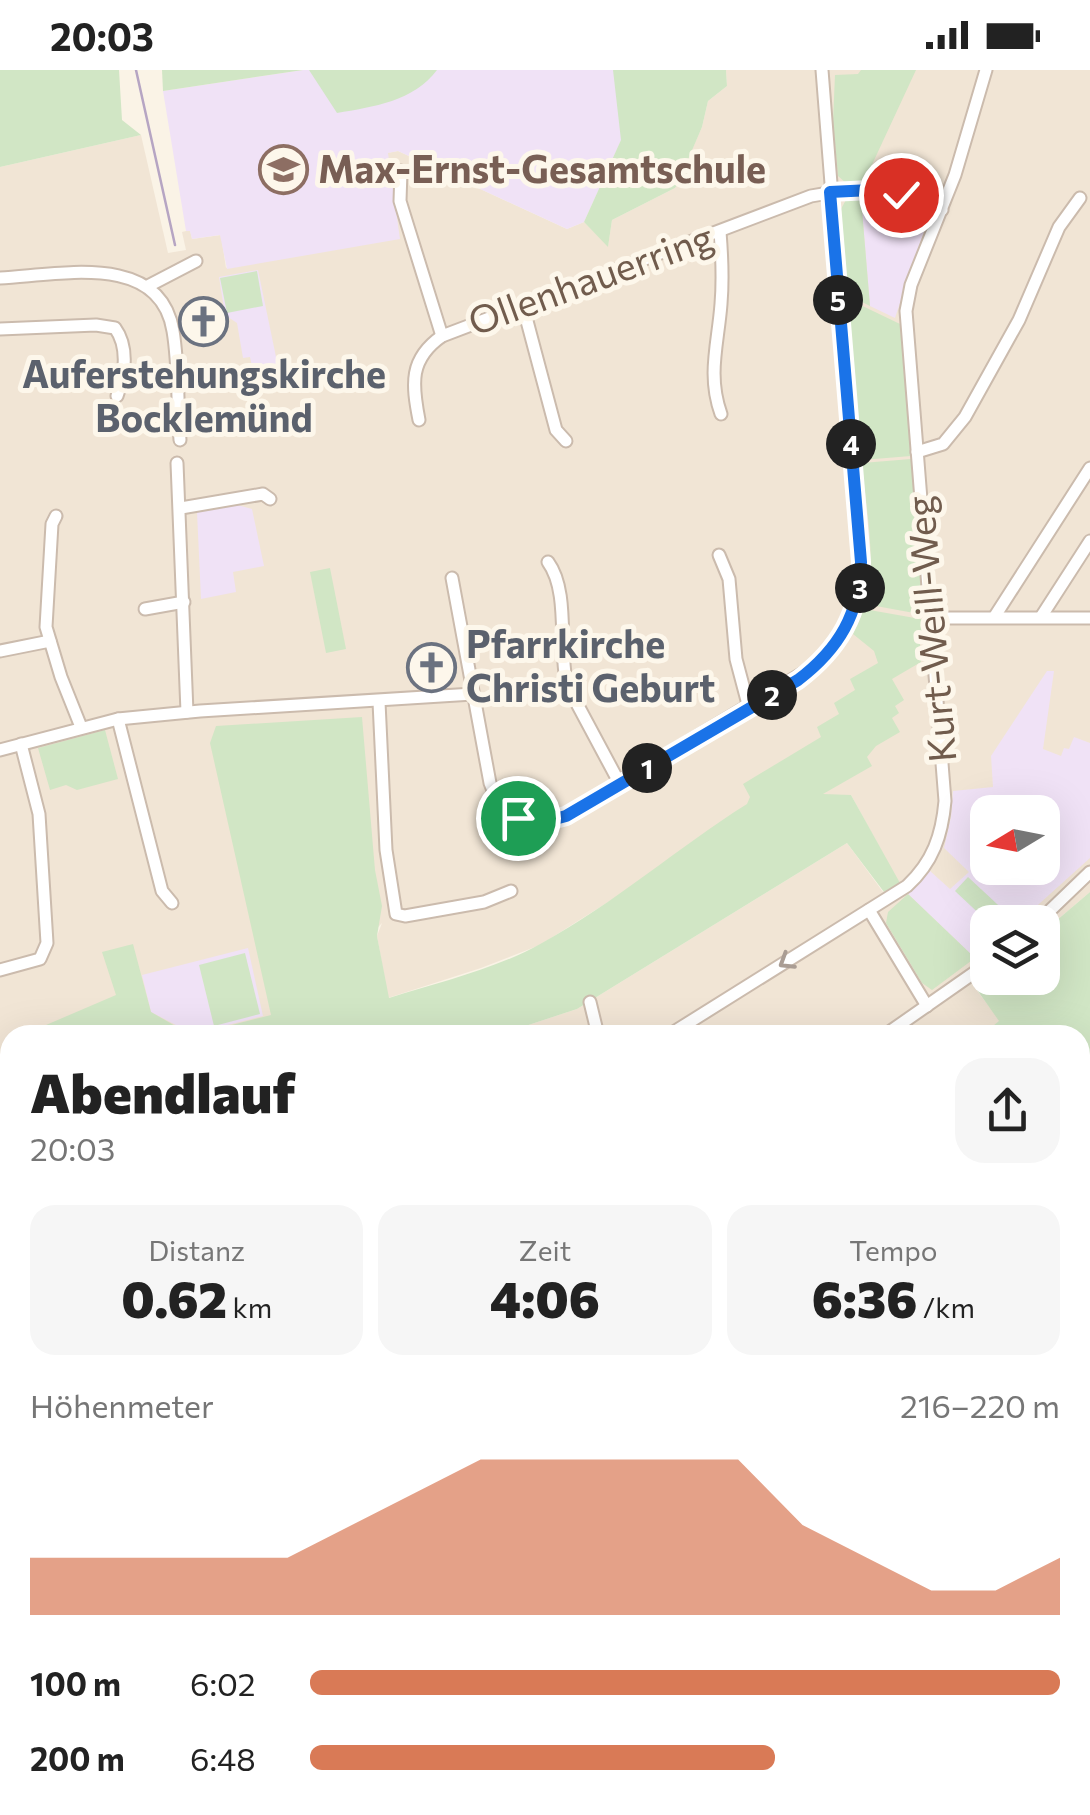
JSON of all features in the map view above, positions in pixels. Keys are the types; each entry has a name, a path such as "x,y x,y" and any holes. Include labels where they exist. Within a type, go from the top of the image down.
{"street":[{"path":"452,578 490,783 509,813 529,822 553,821 620,784 798,680 832,650 849,623 859,594 861,562 822,70"},
{"name":"Kurt-Weill-Weg","path":"685,1025 907,886 933,853 943,826 946,800 933,618 906,312 918,264 942,210 986,70"},
{"path":"401,171 400,200 442,336"},
{"path":"830,192 882,191 942,210"},
{"name":"Ollenhauerring","path":"419,420 412,378 420,355 442,336 785,205 830,192"},
{"path":"917,452 942,444 965,417 1019,320 1059,227 1080,198"},
{"path":"720,232 721,310 712,370 721,414"},
{"path":"148,286 196,261"},
{"path":"0,278 120,274 148,286 166,308 173,329 180,440"},
{"path":"523,306 556,430 566,441"},
{"path":"0,329 96,325 115,328 122,340 124,369 117,396"},
{"path":"178,462 187,712"},
{"path":"995,616 1090,468"},
{"path":"181,508 263,494 270,499"},
{"path":"56,516 52,524 45,607 50,642 81,728"},
{"path":"1041,616 1090,540"},
{"path":"719,555 729,579 736,660 749,708"},
{"path":"548,562 558,581 567,686 620,784"},
{"path":"145,609 184,602"},
{"path":"933,618 1090,618"},
{"path":"0,651 50,642"},
{"path":"0,750 118,720 474,694"},
{"path":"379,702 386,850 396,914 404,916 484,902 511,891"},
{"path":"118,720 162,891 172,902"},
{"path":"0,970 40,959 47,943 41,829 21,744"},
{"path":"1056,905 1090,872"},
{"path":"868,910 927,1006"},
{"path":"899,1025 970,976"},
{"path":"590,1002 596,1025"}],"shaded area":[{"name":"Max-Ernst-Gesamtschule","path":"303,70 619,70 630,121 584,222 567,229 398,151 388,153 400,239 227,269 220,235 192,239 190,231 186,231 163,91"},
{"path":"726,70 1090,70 1090,892 1060,918 1060,905 970,905 970,995 980,995 1000,1021 995,1025 528,1025 577,1009 847,843 883,892 899,883 851,795 616,897 540,945 388,998 377,936 382,923 285,1025 0,1025 0,167 141,135 168,253 186,250 182,232 190,230 192,239 221,235 226,268 387,153 398,151 567,229 584,222 608,246 612,220 675,188 691,167 686,163 702,127 708,101 727,86"},
{"path":"861,198 904,204 925,228 895,318 870,306"},
{"path":"258,270 281,381 256,386 250,357 243,358 237,323 225,315 219,277"},
{"path":"234,504 252,509 264,566 233,572 236,592 201,599 197,512"},
{"path":"1047,671 1054,671 1043,749 1061,756 1074,737 1090,743 1090,858 1038,905 970,905 970,953 908,894 930,871 950,889 969,872 944,848 953,791 993,787 991,756"},
{"path":"248,948 263,1016 228,1025 176,1025 151,1012 142,975"}],"green space":[{"path":"0,70 119,70 122,120 141,135 0,167"},
{"path":"162,70 303,70 163,91"},
{"path":"309,70 437,70 405,96 337,113"},
{"path":"613,70 726,70 727,86 708,101 687,162 691,167 675,188 612,220 608,247 584,222 621,140"},
{"path":"861,70 916,70 863,184 846,183 838,176 833,122 835,75 858,74"},
{"path":"847,198 861,198 870,306 848,295 841,209"},
{"path":"257,271 263,306 227,313 220,278"},
{"path":"848,299 900,324 911,456 862,460"},
{"path":"911,459 925,615 865,604 871,553 862,463"},
{"path":"330,568 346,649 326,653 310,572"},
{"path":"864,609 926,620 927,637 920,644 921,662 892,679 904,700 895,706 899,713 892,718 900,732 876,746 867,757 872,766 823,794 851,795 900,883 884,892 847,843 577,1009 528,1025 232,1025 271,1015 210,743 216,726 362,717 375,870 382,906 377,936 389,998 487,968 542,943 595,911 747,804 750,797 743,784 821,737 817,727 839,714 834,703 855,690 850,679 878,663 874,651 853,634"},
{"path":"105,730 118,779 77,790 66,785 50,790 38,748"},
{"path":"968,877 970,885 977,885 998,905 970,905 955,891"},
{"path":"1090,892 1090,1025 994,1025 999,1021 981,995 1060,995 1060,918"},
{"path":"908,894 970,953 970,962 932,990 922,983 886,923 888,912"},
{"path":"133,944 151,1012 174,1025 46,1025 116,995 102,952"},
{"path":"245,953 260,1014 214,1025 199,965"}],"tram line":[{"path":"136,70 175,245"}],"place":[{"name":"Max-Ernst-Gesamtschule","path":"283,170"},
{"name":"Auferstehungskirche Bocklemünd","path":"204,321"},
{"name":"Pfarrkirche Christi Geburt","path":"431,667"}],"route":[{"path":"518,818 540,823 566,816 798,680 832,650 843,634 856,603 861,562 830,192 871,190 901,195"}]}
